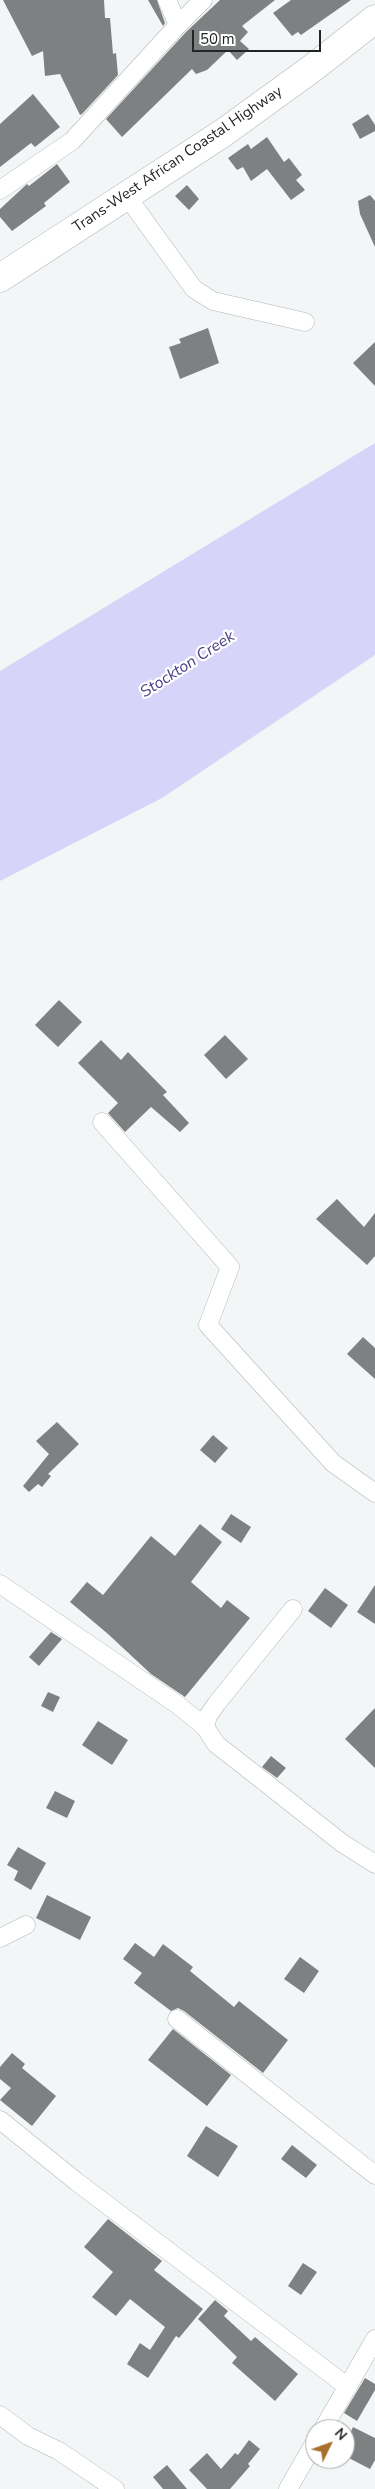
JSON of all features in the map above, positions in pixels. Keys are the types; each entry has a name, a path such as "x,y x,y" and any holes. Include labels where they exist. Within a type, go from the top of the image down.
{"highway":[{"name":"Trans-West African Coastal Highway","path":"0,277 224,133 314,67 375,19"}],"street":[{"path":"167,0 178,25"},
{"path":"0,190 72,141 178,25 204,0"},
{"path":"126,195 194,289 214,301 304,322"},
{"path":"102,1122 230,1268 208,1325 333,1463 375,1493"},
{"path":"0,1584 178,1705 205,1727 216,1744 342,1843 375,1864"},
{"path":"205,1727 208,1716 217,1703 293,1608"},
{"path":"0,1938 26,1925"},
{"path":"177,2019 375,2174"},
{"path":"0,2120 77,2182 348,2387"},
{"path":"329,2419 372,2351"},
{"path":"0,2415 28,2436 59,2451 115,2489"},
{"path":"288,2489 305,2459"}],"water":[{"name":"Stockton Creek","path":"375,443 375,655 162,798 0,881 0,671"}],"building":[{"path":"3,0 104,0 105,18 110,18 113,54 116,53 118,75 82,114 80,115 60,74 45,76 43,51 32,56"},
{"path":"148,0 157,0 165,23 163,26"},
{"path":"220,0 275,0 242,26 248,32 240,41 249,49 237,60 228,50 207,70 196,74 192,69 122,137 106,119 186,32"},
{"path":"291,0 351,0 301,35 298,32 292,36 273,13"},
{"path":"33,94 60,127 35,147 31,143 0,167 0,124"},
{"path":"368,114 375,125 375,131 360,139 352,124"},
{"path":"267,137 284,162 289,158 302,175 296,180 305,190 291,200 267,169 251,181 243,167 237,170 228,158 248,144 251,149"},
{"path":"57,164 70,182 44,203 46,206 12,231 0,217 0,209 27,184 29,186"},
{"path":"187,185 199,199 189,210 175,196"},
{"path":"370,195 375,201 375,247 360,214 358,201"},
{"path":"208,328 219,363 180,379 169,347 181,343 179,339"},
{"path":"375,342 375,386 353,363"},
{"path":"59,1000 82,1022 58,1047 35,1025"},
{"path":"225,1035 248,1059 226,1079 204,1055"},
{"path":"101,1040 121,1060 128,1052 167,1092 163,1095 189,1123 180,1132 151,1107 125,1132 108,1113 118,1103 78,1063"},
{"path":"337,1199 364,1227 375,1213 375,1256 367,1265 316,1219"},
{"path":"363,1337 375,1348 375,1379 347,1354"},
{"path":"57,1422 79,1444 48,1474 51,1476 42,1487 38,1484 29,1492 23,1486 49,1454 36,1441"},
{"path":"213,1435 228,1448 215,1463 200,1450"},
{"path":"231,1514 251,1527 241,1543 221,1529"},
{"path":"200,1524 222,1542 191,1582 221,1608 227,1600 250,1618 185,1697 151,1674 70,1602 87,1582 103,1595 151,1536 175,1556"},
{"path":"375,1585 375,1624 357,1612"},
{"path":"325,1588 348,1605 331,1628 308,1611"},
{"path":"51,1632 62,1639 39,1666 29,1657"},
{"path":"48,1692 60,1697 53,1712 41,1706"},
{"path":"375,1708 375,1768 345,1739"},
{"path":"98,1721 128,1740 112,1765 82,1745"},
{"path":"271,1756 286,1768 277,1778 262,1767"},
{"path":"55,1791 75,1801 67,1818 46,1808"},
{"path":"18,1847 46,1863 31,1890 14,1880 18,1871 7,1865"},
{"path":"47,1895 91,1917 80,1940 36,1918"},
{"path":"135,1943 154,1957 163,1944 193,1967 190,1971 234,2007 239,2001 288,2040 263,2073 184,2011 178,2008 171,2011 134,1983 142,1973 123,1959"},
{"path":"300,1957 319,1971 304,1993 284,1979"},
{"path":"173,2029 231,2075 207,2106 148,2060"},
{"path":"12,2053 25,2064 22,2068 56,2096 32,2126 0,2100 11,2088 0,2079 0,2067"},
{"path":"206,2126 238,2146 218,2177 187,2156"},
{"path":"292,2145 317,2165 306,2178 281,2159"},
{"path":"108,2219 162,2261 154,2270 203,2309 179,2338 176,2336 148,2378 127,2364 140,2343 150,2350 165,2327 130,2299 116,2316 92,2297 113,2272 84,2247"},
{"path":"303,2263 317,2272 301,2295 288,2286"},
{"path":"215,2300 228,2311 224,2316 251,2341 255,2337 298,2374 275,2401 232,2363 237,2357 198,2319"},
{"path":"365,2378 375,2384 375,2390 357,2421 344,2413"},
{"path":"355,2428 375,2438 375,2460 370,2469 355,2461"},
{"path":"249,2440 260,2449 248,2464 250,2466 230,2489 207,2489 189,2470 207,2453 221,2469 235,2453 238,2455"},
{"path":"167,2465 187,2489 163,2489 153,2477"}]}
